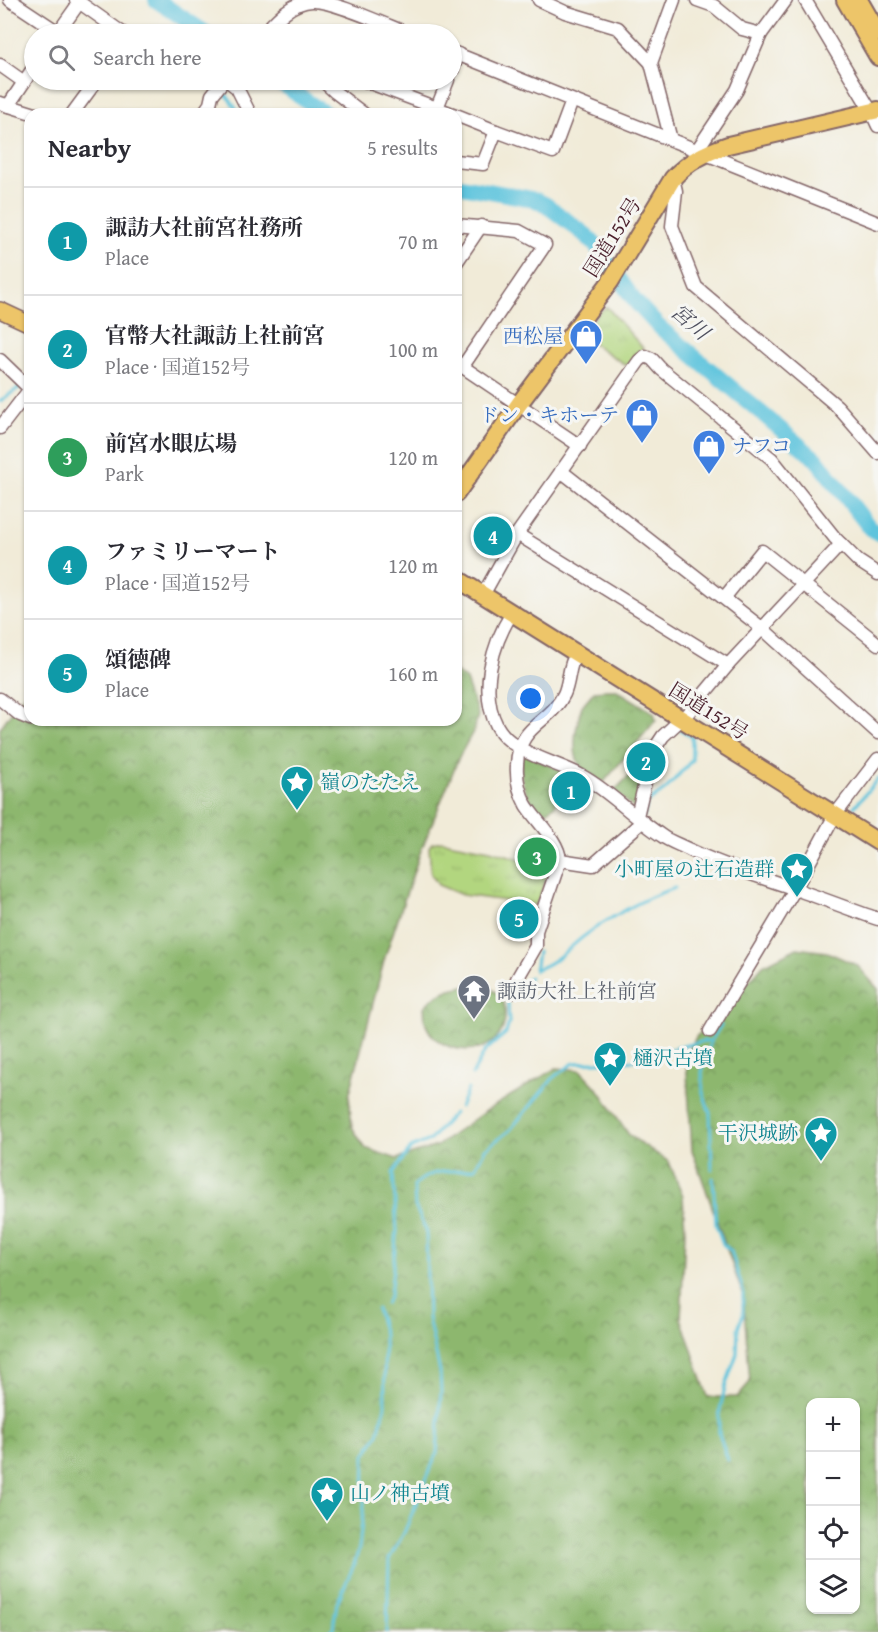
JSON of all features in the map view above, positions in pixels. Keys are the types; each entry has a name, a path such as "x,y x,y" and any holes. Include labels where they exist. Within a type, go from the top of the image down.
{"highway":[{"path":"845,0 878,57"},
{"path":"859,0 878,33"},
{"name":"国道152号","path":"462,485 519,404 610,282 673,178 692,160 701,152 728,145 876,116"},
{"name":"国道152号","path":"462,582 878,842"}],"main road":[{"path":"0,310 24,321"}],"street":[{"path":"10,0 44,24"},
{"path":"539,0 565,12 618,28 651,63 670,140"},
{"path":"651,63 674,0"},
{"path":"697,0 714,6 742,29 761,34"},
{"path":"701,152 736,90 761,34 786,0"},
{"path":"806,0 876,116"},
{"path":"271,24 290,9 311,1 336,3 385,24"},
{"path":"63,24 78,2 110,24"},
{"path":"462,56 878,223"},
{"path":"0,65 24,82 4,105 24,111"},
{"path":"76,108 90,90"},
{"path":"208,108 216,90"},
{"path":"238,90 247,108"},
{"path":"389,90 437,108 444,90"},
{"path":"335,92 356,108"},
{"path":"462,118 553,152 572,101"},
{"path":"462,162 483,164 496,131"},
{"path":"673,178 676,192 672,226 696,287 837,406 878,453"},
{"path":"462,225 519,231 545,245 462,360"},
{"path":"462,254 481,226"},
{"path":"483,595 517,534 639,361 645,357 652,359 661,369 772,459 835,538 858,561 878,574"},
{"path":"0,360 24,383"},
{"path":"462,366 580,446"},
{"path":"0,428 24,393"},
{"path":"561,471 763,629 878,733"},
{"path":"517,534 728,665"},
{"path":"560,860 593,865 640,819 646,778 653,760 653,751 663,736 688,713 728,665 841,544"},
{"path":"724,598 762,551 878,644"},
{"path":"512,613 500,634 488,681 492,714 509,742 517,748 550,760 582,776 662,836 710,859 878,919"},
{"path":"514,992 517,979 536,946 536,931 560,860 558,849 525,803 516,777 517,748 528,732 564,695 572,660 576,654"},
{"path":"0,699 24,717"},
{"path":"710,1031 795,889 835,815 878,759"}],"green space":[{"path":"607,307 643,348 627,366 581,336 599,312"},
{"path":"462,677 466,680 478,715 474,730 459,757 420,853 385,957 349,1096 352,1127 365,1148 397,1159 437,1146 484,1112 556,1068 580,1070 599,1090 629,1135 669,1162 683,1196 685,1232 681,1318 708,1397 737,1397 750,1382 743,1295 692,1150 686,1058 696,1037 724,1010 763,965 797,948 827,952 857,965 878,989 878,1632 0,1632 0,728 24,694 24,726 462,726"},
{"path":"617,690 654,713 656,720 604,782 582,770 576,756 575,739 582,706 594,691"},
{"path":"522,753 568,773 555,805 548,811 541,811 535,806 526,792 521,769"},
{"path":"641,766 646,769 636,810 614,791"},
{"path":"442,841 490,850 550,868 536,905 462,895 438,885 431,874 429,847 432,843"},
{"path":"481,985 491,989 503,1000 505,1010 503,1027 495,1039 484,1047 470,1050 441,1043 431,1034 425,1021 424,1007 436,996 450,989"}],"waterway":[{"name":"宮川","path":"156,0 192,24"},
{"path":"223,90 236,108"},
{"name":"宮川","path":"291,90 317,108"},
{"name":"宮川","path":"462,186 536,200 587,236 634,300 657,325 817,460 870,528 878,533"},
{"path":"0,401 23,385"},
{"path":"644,816 647,803 666,789 692,760 692,737 681,730"},
{"path":"854,807 878,779"},
{"path":"806,883 817,860"},
{"path":"535,968 556,959 592,930 615,916 640,902 675,888"},
{"path":"535,971 538,952"},
{"path":"522,984 530,977"},
{"path":"472,1075 485,1051 506,1033 509,1023 508,1003"},
{"path":"387,1632 389,1559 404,1533 437,1453 441,1391 440,1372 428,1318 426,1230 415,1206 414,1186 435,1173 475,1168 485,1149 510,1130 555,1076 574,1063 639,1060 663,1051 711,1041 721,1025"},
{"path":"711,1042 704,1059 702,1073 703,1093 710,1113 712,1169"},
{"path":"460,1107 468,1089"},
{"path":"386,1304 390,1295 397,1231 393,1173 411,1148 430,1140 454,1113"},
{"path":"713,1178 716,1225 723,1244 731,1251 743,1291 743,1315 738,1328 737,1354 725,1387 719,1414 719,1434 728,1460"},
{"path":"328,1632 333,1628 337,1603 359,1548 364,1504 365,1455 378,1434 385,1406 384,1335 377,1309"}],"place":[{"name":"西松屋","path":"586,365"},
{"name":"ドン・キホーテ","path":"642,444"},
{"name":"ナフコ","path":"709,475"},
{"name":"ファミリーマート","path":"493,536"},
{"name":"官幣大社諏訪上社前宮","path":"646,762"},
{"name":"諏訪大社前宮社務所","path":"571,791"},
{"name":"嶺のたたえ","path":"297,811"},
{"name":"前宮水眼広場","path":"537,857"},
{"name":"小町屋の辻石造群","path":"797,898"},
{"name":"頌徳碑","path":"519,919"},
{"name":"諏訪大社上社前宮","path":"474,1020"},
{"name":"樋沢古墳","path":"610,1087"},
{"name":"干沢城跡","path":"821,1162"},
{"name":"山ノ神古墳","path":"327,1522"}]}
